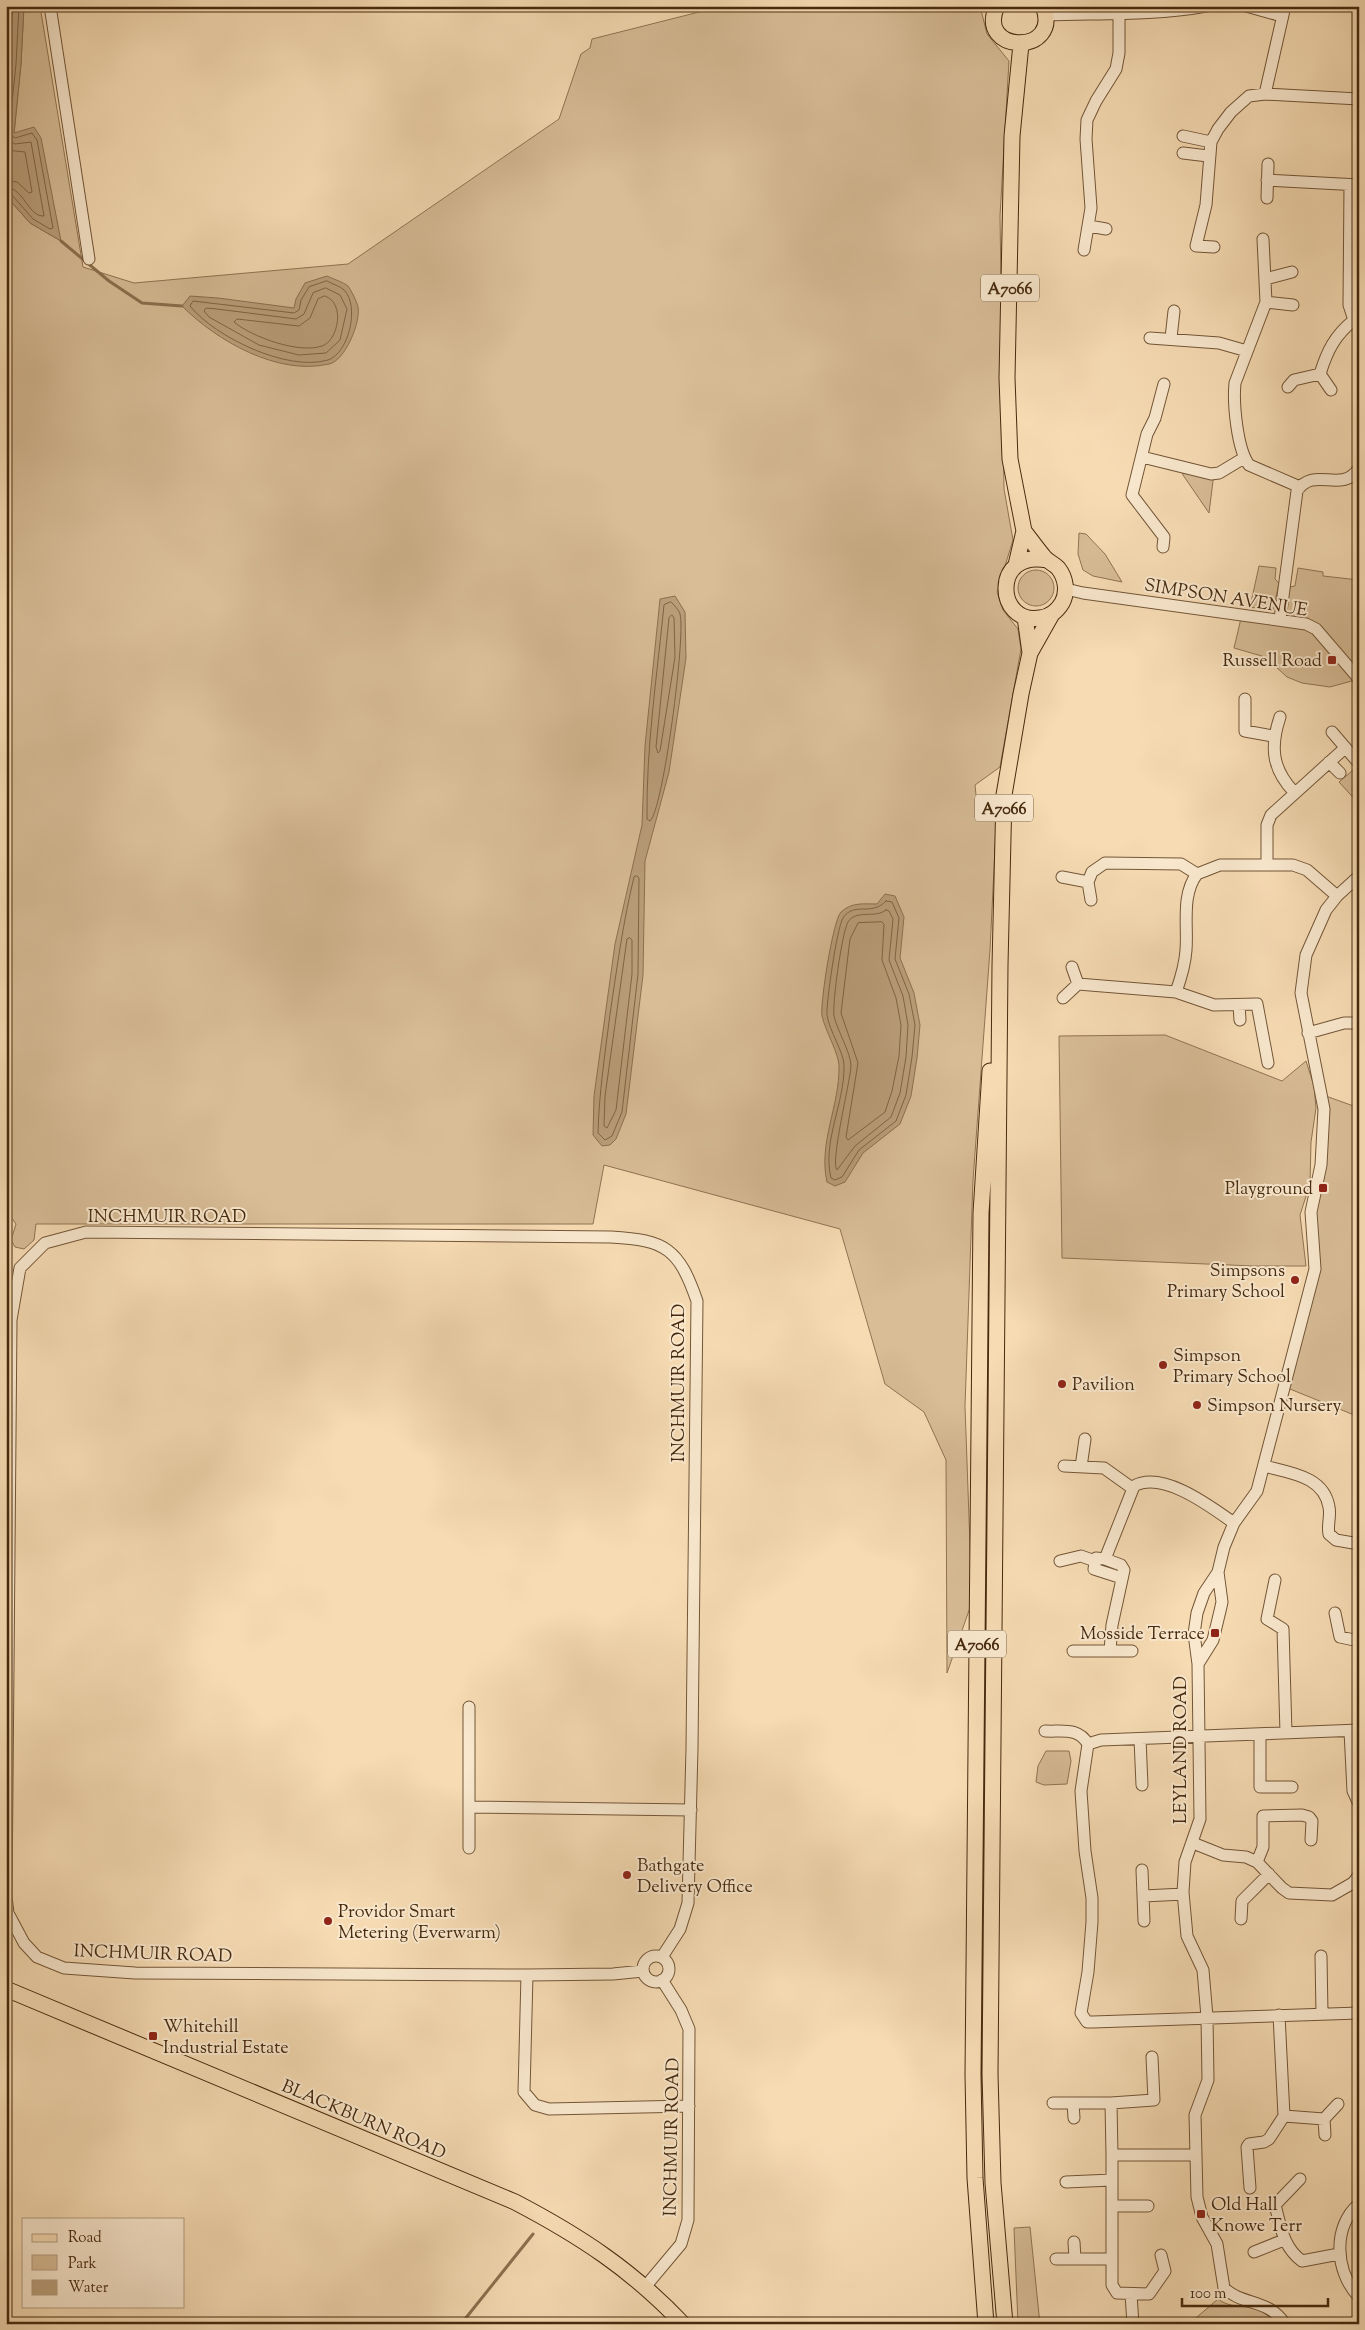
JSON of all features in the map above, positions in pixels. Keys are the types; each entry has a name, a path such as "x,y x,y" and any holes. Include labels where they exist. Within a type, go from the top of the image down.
{"main road":[{"path":"997,6 994,19 999,35 1013,44 1030,42 1042,32 1044,11"},
{"name":"A7066","path":"1021,44 1012,136 1007,378 1010,459 1024,531 1016,565 1009,573 1006,583 1006,594 1009,603 1016,612 1025,617 1030,653"},
{"name":"A7066","path":"1004,2324 993,2183 990,2074 1000,965 1004,795 1030,653 1052,614 1064,599 1066,589 1060,572 1047,560 1024,531"},
{"path":"1016,565 1036,558 1047,560"},
{"path":"1025,617 1043,618 1052,614"},
{"name":"A7066","path":"986,2324 975,2178 973,2075 980,1297 986,1120 1000,965"},
{"name":"BLACKBURN ROAD","path":"6,1989 515,2202 587,2242 645,2287 683,2324"}],"street":[{"path":"50,6 89,259"},
{"path":"1044,11 1119,12 1206,6"},
{"path":"1246,6 1283,11 1265,94"},
{"path":"1084,250 1091,208 1086,139 1087,120 1096,101 1116,69 1119,53 1119,12"},
{"path":"1214,247 1191,246 1206,205 1208,156 1211,142 1231,112 1249,96 1265,94 1359,100"},
{"path":"1183,136 1211,142"},
{"path":"1183,153 1208,156"},
{"path":"1267,198 1268,164"},
{"path":"1267,180 1354,185 1348,273 1349,305 1356,322 1339,332 1327,352 1320,374"},
{"path":"1089,226 1106,229"},
{"path":"1263,239 1266,302 1235,383 1234,394 1244,458 1254,468 1287,479 1300,487"},
{"path":"1265,279 1292,272"},
{"path":"1266,302 1293,305"},
{"path":"1171,338 1174,312"},
{"path":"1150,338 1171,338 1219,343 1247,351"},
{"path":"1288,388 1294,380 1320,374"},
{"path":"1320,374 1331,390"},
{"path":"1163,547 1164,537 1132,494 1147,434 1155,418 1164,384"},
{"path":"1142,457 1211,474 1219,473 1244,458"},
{"path":"1280,619 1295,504 1300,487 1315,479 1344,481 1350,479 1359,468"},
{"name":"SIMPSON AVENUE","path":"1066,589 1083,593 1306,624 1316,629 1359,679"},
{"path":"1245,698 1245,731 1273,736"},
{"path":"1280,717 1273,736 1278,769 1284,782 1294,792"},
{"path":"1332,732 1356,760"},
{"path":"1267,864 1267,825 1271,815 1294,792 1345,748"},
{"path":"1329,762 1340,774"},
{"path":"1091,900 1088,882 1092,872 1105,863 1181,864 1198,874"},
{"path":"1176,992 1183,973 1186,951 1187,897 1198,874 1220,865 1267,864 1302,867 1337,896"},
{"name":"LEYLAND ROAD","path":"1198,1664 1213,1640 1222,1602 1218,1572 1224,1546 1234,1523 1256,1494 1315,1269 1311,1212 1320,1165 1324,1109 1323,1095 1308,1033 1301,993 1306,954 1318,924 1337,896 1359,876"},
{"path":"1062,877 1088,882"},
{"path":"1072,967 1078,984"},
{"path":"1063,998 1078,984 1176,992 1214,1005 1257,1004 1268,1063"},
{"path":"1239,1005 1240,1020"},
{"path":"1308,1033 1344,1023 1359,1022"},
{"name":"INCHMUIR ROAD","path":"86,1232 611,1237 644,1239 668,1251 683,1265 697,1301 688,1903 680,1929 662,1958 654,1956 647,1960 643,1970 613,1974 527,1976 133,1973 64,1968 37,1957 24,1943 14,1927 8,1913 6,1897 9,1320 20,1268 44,1243 86,1232"},
{"path":"1081,1467 1085,1439"},
{"path":"1064,1466 1104,1468 1132,1488"},
{"path":"1264,1466 1314,1482 1322,1490 1330,1508 1329,1534 1336,1540 1359,1544"},
{"path":"1100,1560 1132,1488 1137,1484 1146,1482 1165,1484 1190,1495 1234,1523"},
{"path":"1060,1561 1078,1551 1100,1560 1123,1566 1112,1625 1110,1651"},
{"name":"LEYLAND ROAD","path":"1218,1572 1204,1593 1197,1614 1194,1644 1198,1664 1197,1736 1200,1819 1185,1862 1183,1894 1187,1936 1204,1976 1207,2017 1209,2073 1204,2093 1195,2115 1198,2207 1216,2244 1224,2288 1244,2300 1258,2302 1270,2308 1285,2324"},
{"path":"1275,1580 1267,1619 1283,1630 1286,1733"},
{"path":"1335,1613 1340,1637 1359,1641"},
{"path":"1073,1651 1132,1651"},
{"path":"469,1707 469,1848"},
{"path":"1088,1744 1100,1740 1354,1730 1353,1791 1359,1804"},
{"path":"1045,1731 1078,1732 1083,1734 1088,1744 1081,1791 1085,1851 1092,1898 1088,1972 1081,2013 1088,2022 1359,2013"},
{"path":"1260,1735 1260,1787 1292,1787"},
{"path":"1140,1739 1142,1785"},
{"path":"469,1807 690,1810"},
{"path":"1257,1862 1263,1847 1263,1816 1302,1815 1309,1817 1312,1822 1311,1840"},
{"path":"1193,1843 1223,1855 1246,1857 1257,1862 1282,1888 1289,1892 1305,1895 1332,1895 1353,1883 1359,1875"},
{"path":"1142,1870 1144,1921"},
{"path":"1241,1919 1242,1901 1269,1874"},
{"path":"1144,1896 1183,1894"},
{"path":"1321,1956 1322,2014"},
{"path":"643,1970 650,1981 662,1980 669,1971 667,1963 662,1958"},
{"path":"527,1976 524,2092 535,2105 550,2109 690,2106"},
{"name":"INCHMUIR ROAD","path":"645,2287 668,2262 681,2244 686,2232 690,2106 689,2029 681,2010 662,1980"},
{"path":"1250,2188 1247,2147 1249,2144 1264,2142 1269,2139 1284,2116 1279,2015"},
{"path":"1053,2103 1111,2103 1154,2100 1152,2058"},
{"path":"1073,2103 1074,2118"},
{"path":"1111,2103 1112,2286 1117,2293 1150,2294 1165,2270 1161,2255"},
{"path":"1325,2135 1324,2119 1338,2104"},
{"path":"1284,2116 1324,2119"},
{"path":"1112,2155 1195,2155"},
{"path":"1300,2179 1275,2205 1284,2240 1293,2254 1302,2261 1339,2254"},
{"path":"1066,2182 1112,2180"},
{"path":"1359,2204 1352,2209 1344,2224 1340,2238 1339,2254 1349,2283 1359,2297"},
{"path":"1112,2206 1148,2206"},
{"path":"1254,2252 1284,2240"},
{"path":"1074,2242 1074,2259"},
{"path":"1056,2259 1112,2259"},
{"path":"1131,2294 1133,2324"}],"green space":[{"path":"24,6 40,6 83,267 134,283 348,264 559,119 581,54 590,48 592,39 723,6 980,6 987,34 1009,61 1000,216 1004,489 1013,540 997,592 1003,610 1018,629 1021,649 1000,767 975,785 976,795 997,807 990,950 973,1180 965,1406 972,1602 947,1673 946,1460 924,1412 885,1384 840,1229 604,1165 593,1224 36,1224 34,1240 24,1249 15,1247 11,1240 16,1224 6,1210 6,196 30,223 61,241 14,134 21,64"},
{"path":"1180,467 1214,473 1209,513 1183,475"},
{"path":"1079,533 1086,534 1105,554 1122,582 1093,576 1083,570 1078,554"},
{"path":"1259,566 1276,568 1275,579 1279,583 1273,611 1250,607"},
{"path":"1298,568 1323,572 1323,576 1359,580 1359,679 1330,687 1302,683 1287,677 1265,657 1234,648 1242,614 1280,619 1285,588 1295,586"},
{"path":"1036,570 1043,571 1049,575 1053,581 1053,595 1049,601 1043,605 1036,606 1029,605 1023,601 1019,595 1018,588 1019,581 1023,575 1029,571"},
{"path":"1359,765 1359,804 1339,782"},
{"path":"1165,1035 1282,1081 1306,1061 1314,1086 1316,1108 1311,1142 1310,1184 1300,1215 1306,1266 1254,1266 1062,1258 1059,1036"},
{"path":"1323,1095 1359,1108 1359,1417 1285,1387 1312,1282 1311,1223"},
{"path":"1046,1751 1069,1751 1071,1761 1067,1784 1044,1785 1036,1782 1038,1766"},
{"path":"1030,2227 1040,2324 1018,2324 1014,2228"},
{"path":"1218,2299 1232,2305 1261,2311 1276,2324 1192,2324 1197,2317"}],"water":[{"path":"6,6 24,6 21,64 14,133 34,127 41,138 61,241 30,223 6,196"},
{"path":"327,276 348,286 358,307 357,322 351,340 341,356 329,364 289,365 250,353 213,332 182,306 190,296 294,308 296,299 305,283"},
{"path":"675,596 685,612 686,658 669,772 645,861 643,975 626,1114 616,1139 610,1145 602,1146 593,1135 594,1096 615,944 642,825 645,746 660,599"},
{"path":"885,894 895,896 904,917 900,958 914,993 920,1025 911,1096 900,1124 863,1153 845,1182 835,1186 827,1182 825,1167 827,1138 836,1095 839,1066 837,1055 822,1016 828,962 834,930 841,912 854,905 877,904"}],"waterway":[{"path":"61,241 109,281 142,303 182,306"},
{"path":"461,2324 533,2234"}],"place":[{"name":"Russell Road","path":"1332,660"},
{"name":"Playground","path":"1323,1188"},
{"name":"Simpsons Primary School","path":"1295,1280"},
{"name":"Simpson Primary School","path":"1163,1365"},
{"name":"Pavilion","path":"1062,1384"},
{"name":"Simpson Nursery","path":"1197,1405"},
{"name":"Mosside Terrace","path":"1215,1633"},
{"name":"Bathgate Delivery Office","path":"627,1875"},
{"name":"Providor Smart Metering (Everwarm)","path":"328,1921"},
{"name":"Whitehill Industrial Estate","path":"153,2036"},
{"name":"Old Hall Knowe Terr","path":"1201,2214"}]}
